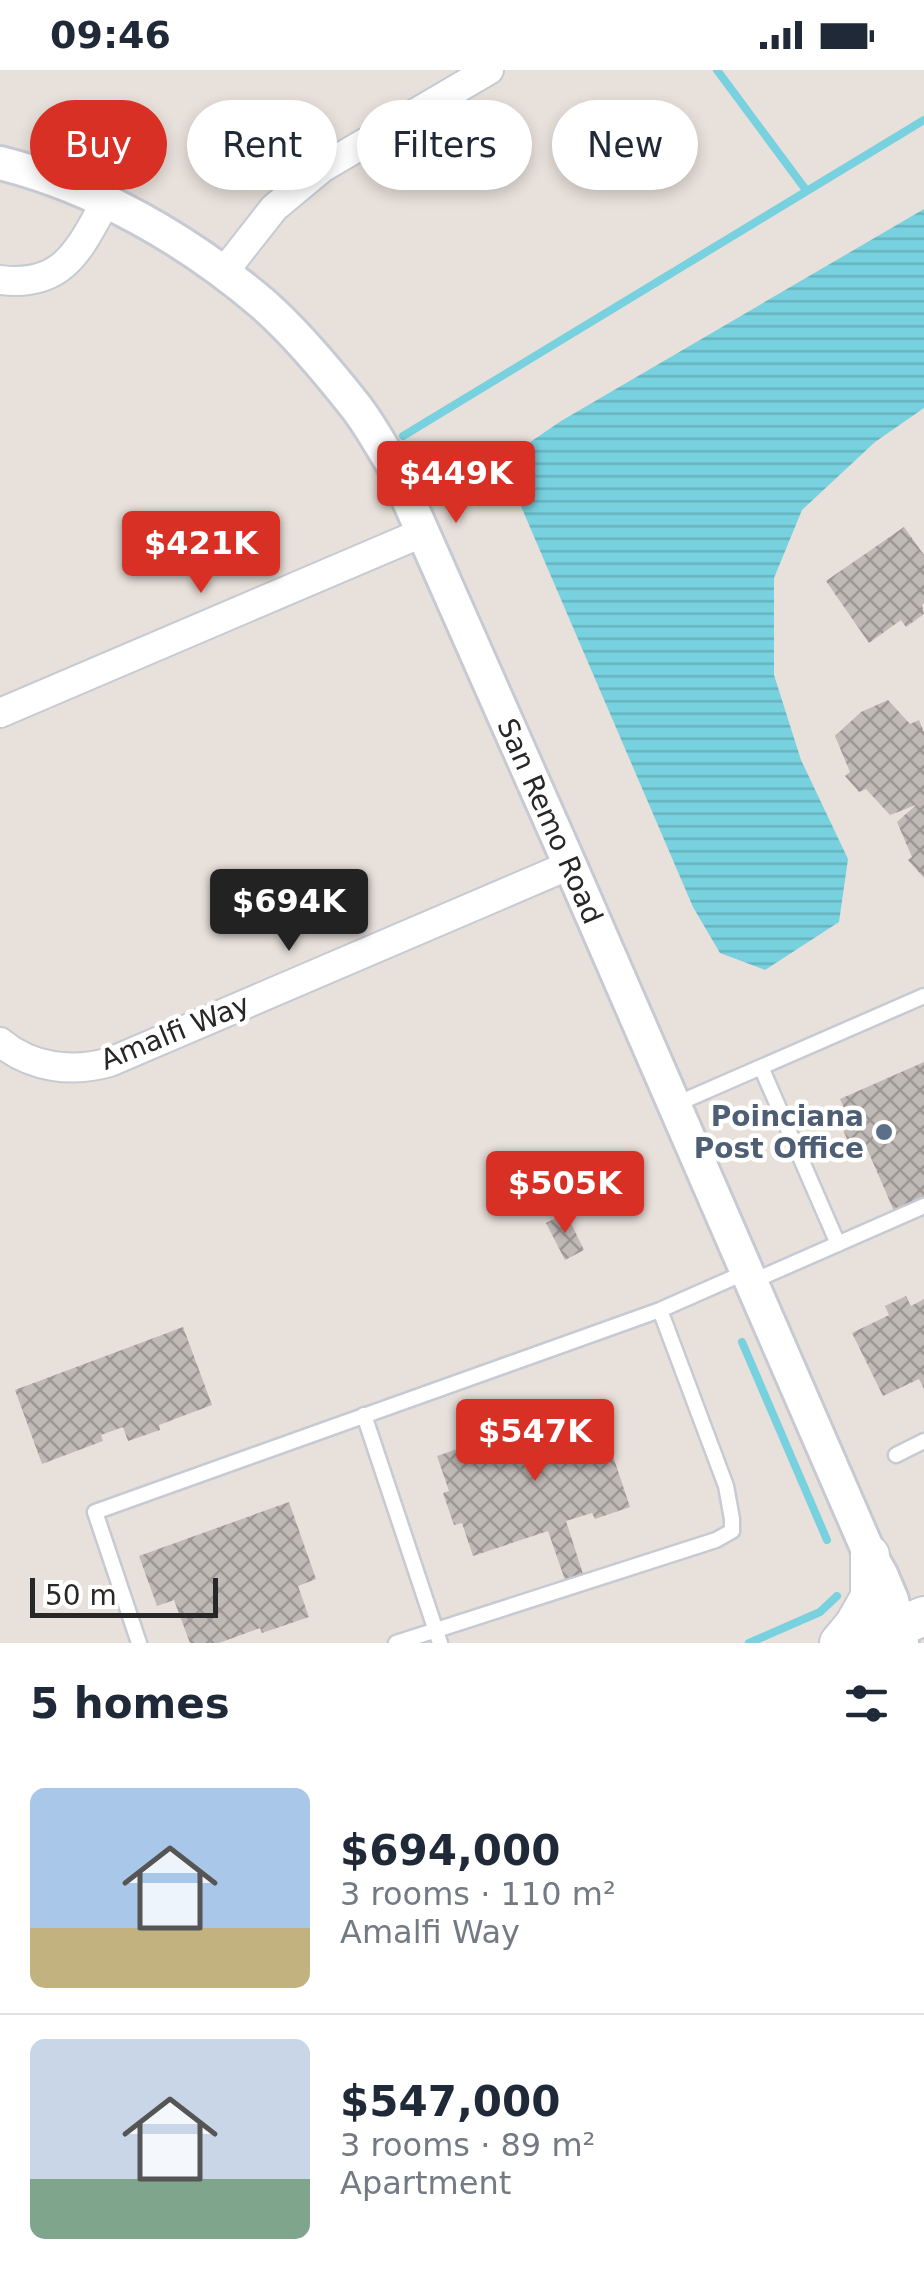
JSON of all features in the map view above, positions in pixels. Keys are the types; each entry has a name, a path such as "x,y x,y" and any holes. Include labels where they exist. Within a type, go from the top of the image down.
{"main road":[{"path":"840,1643 870,1597 870,1555"},
{"path":"862,1643 908,1629"}],"street":[{"path":"223,272 274,208 322,168 489,70"},
{"name":"San Remo Road","path":"0,163 38,173 106,203 166,234 223,272 266,306 358,410 393,466 870,1555 908,1629"},
{"path":"0,280 32,280 52,274 78,250 106,203"},
{"path":"0,713 424,532"},
{"name":"Amalfi Way","path":"0,1042 12,1052 48,1066 78,1068 110,1062 570,864"}],"lane":[{"path":"673,1105 924,996"},
{"path":"761,1067 838,1244"},
{"path":"139,1643 95,1512 660,1310 838,1244 924,1206"},
{"path":"396,1643 438,1636 716,1540 732,1531 726,1486 660,1310"},
{"path":"364,1415 438,1636"},
{"path":"896,1455 924,1442"}],"water":[{"path":"924,209 924,408 875,442 802,510 774,578 774,675 801,760 848,859 839,922 765,970 720,953 693,907 517,497 520,449 561,421"}],"building":[{"path":"904,527 924,555 924,614 906,627 901,620 869,643 826,581"},
{"path":"888,700 910,724 919,720 924,732 924,878 908,860 912,857 897,822 916,805 890,815 866,789 859,792 845,776 850,772 835,736 861,712"},
{"name":"Poinciana Post Office","path":"924,1062 924,1197 894,1211 865,1144 852,1150 838,1119 847,1115 840,1099"},
{"path":"545,1169 558,1200 538,1209 524,1178"},
{"path":"566,1213 584,1250 565,1260 546,1223"},
{"path":"906,1296 911,1306 924,1299 924,1389 919,1379 883,1396 852,1333 889,1315 885,1306"},
{"path":"183,1327 212,1405 128,1441 123,1427 101,1435 103,1441 42,1464 15,1390"},
{"path":"595,1402 630,1507 595,1519 592,1513 566,1521 583,1574 565,1580 548,1531 473,1556 462,1523 454,1525 443,1493 449,1491 437,1456"},
{"path":"289,1502 316,1579 298,1586 309,1617 262,1633 260,1628 219,1643 190,1643 174,1600 157,1606 139,1556"}],"waterway":[{"path":"717,70 806,190"},
{"path":"403,436 924,120"},
{"path":"742,1342 827,1540"},
{"path":"749,1643 820,1612 837,1596"}],"place":[{"name":"Poinciana Post Office","path":"884,1132"}]}
